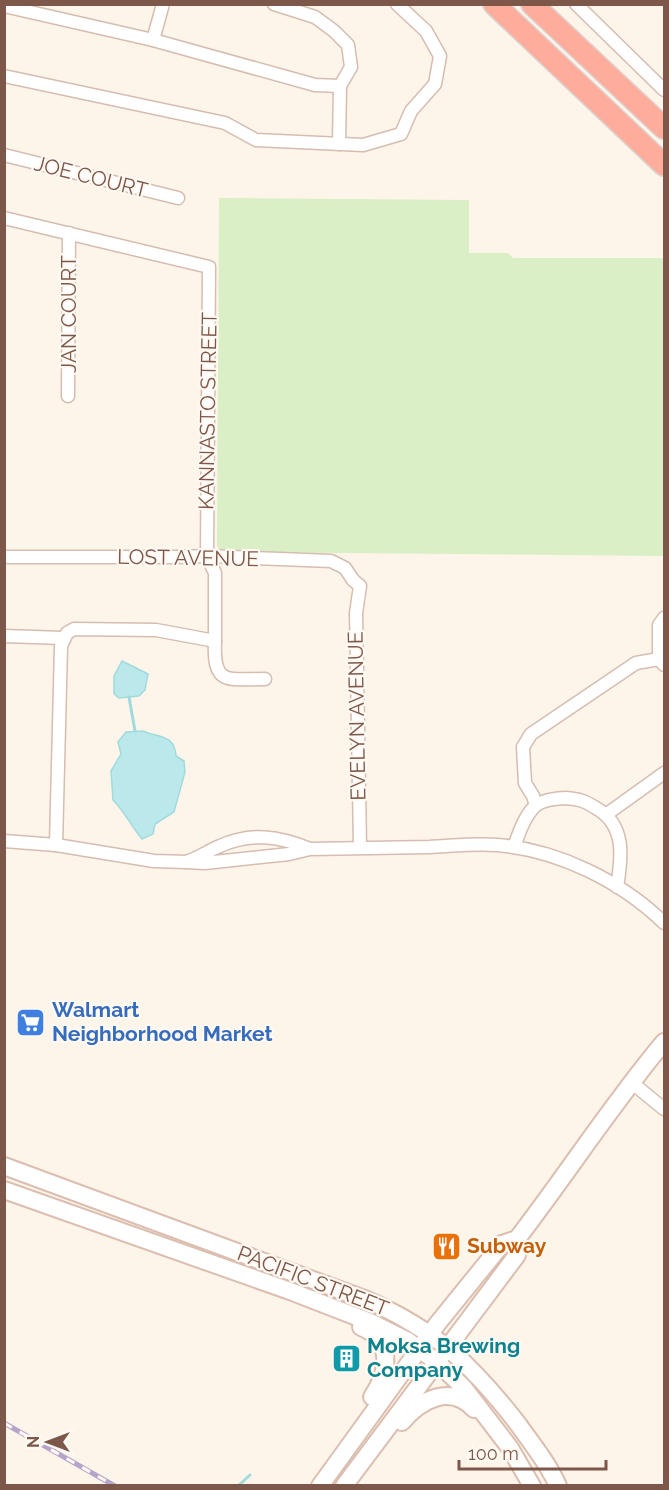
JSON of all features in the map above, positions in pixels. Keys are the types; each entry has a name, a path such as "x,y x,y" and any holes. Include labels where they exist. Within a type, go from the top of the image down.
{"highway":[{"path":"494,4 664,165"},
{"path":"532,4 664,128"}],"main road":[{"path":"320,1485 430,1334 502,1244 517,1239 579,1157 631,1082 664,1042"},
{"name":"PACIFIC STREET","path":"4,1166 393,1311 430,1334 463,1361 493,1391 540,1455 558,1485"},
{"name":"PACIFIC STREET","path":"4,1190 308,1298 370,1322 419,1349 437,1362 464,1388 510,1448 532,1485"},
{"path":"124,1231 140,1227 184,1242 202,1238"},
{"path":"344,1485 517,1255 517,1239"},
{"path":"308,1298 320,1310 375,1334 383,1347 386,1366 383,1378 364,1409 360,1428"},
{"path":"376,1442 395,1431 409,1414 432,1398 458,1397 468,1403 481,1417 492,1423"}],"street":[{"path":"153,40 163,4"},
{"path":"274,4 315,17 348,45 351,67 340,86 339,144"},
{"path":"315,17 320,4"},
{"path":"4,76 225,123 256,140 363,145 401,134 411,111 435,84 440,56 426,31 397,4"},
{"path":"576,4 662,82"},
{"path":"4,6 153,40 315,85 340,86"},
{"name":"JOE COURT","path":"4,155 178,198"},
{"path":"4,218 69,233"},
{"name":"KANNASTO STREET","path":"69,233 209,267 207,556 215,573 214,661 222,676 230,679 265,679"},
{"name":"JAN COURT","path":"69,233 69,396"},
{"name":"LOST AVENUE","path":"4,557 207,556 331,561 345,568 360,586"},
{"name":"EVELYN AVENUE","path":"360,586 356,613 360,847"},
{"path":"536,805 525,783 523,747 531,734 636,663 663,659 659,625 664,618"},
{"path":"56,845 63,638 74,629 170,632 215,640"},
{"path":"4,636 63,638"},
{"path":"607,814 664,773"},
{"path":"514,847 524,821 536,805 558,798 581,799 607,814 615,826 621,846 617,886"},
{"path":"186,862 227,843 251,836 284,839 310,849"},
{"path":"4,841 56,845 142,860 205,863 289,854 310,849 469,844 514,847 532,850 570,863 617,886 643,904 664,923"},
{"path":"631,1082 658,1101 664,1109"}],"green space":[{"path":"219,198 469,200 469,253 508,253 513,258 664,258 664,556 223,552 219,550 217,546"}],"water":[{"path":"122,661 148,674 145,690 139,696 119,698 114,694 114,676"},
{"path":"143,731 169,740 173,744 176,756 184,761 185,772 174,812 155,824 153,834 142,839 113,800 111,771 121,754 118,742 126,732"}],"waterway":[{"path":"129,697 135,731"},
{"path":"238,1486 250,1475"}],"railway":[{"path":"4,1423 115,1486"}],"place":[{"name":"Walmart Neighborhood Market","path":"31,1022"},
{"name":"Subway","path":"446,1246"},
{"name":"Moksa Brewing Company","path":"346,1358"}]}
